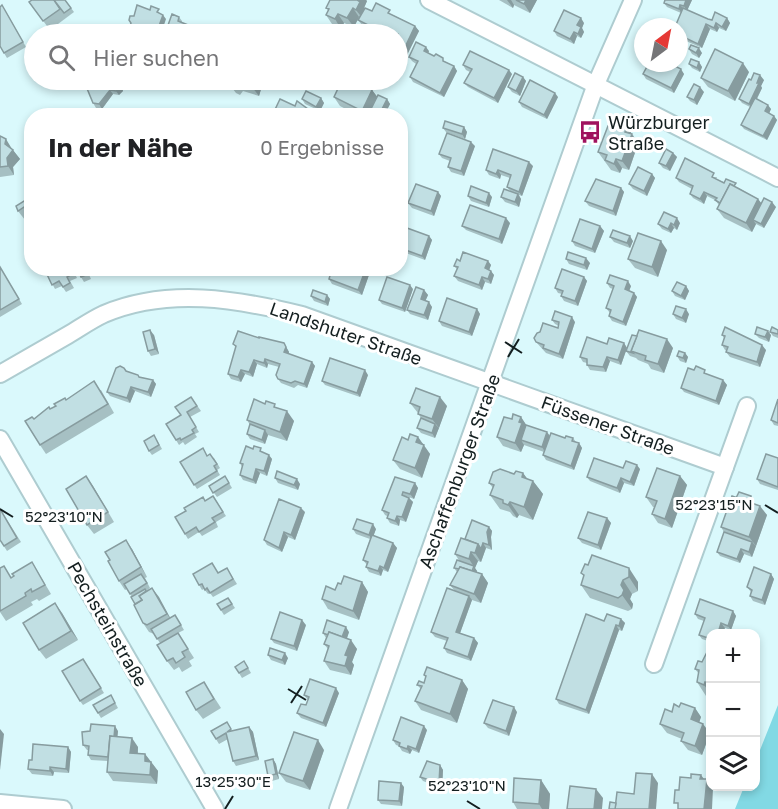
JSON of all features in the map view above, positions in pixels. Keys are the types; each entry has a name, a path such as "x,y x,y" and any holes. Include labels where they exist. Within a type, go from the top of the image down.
{"street":[{"path":"429,0 778,178"},
{"name":"Aschaffenburger Straße","path":"338,809 596,84 633,0"},
{"name":"Landshuter Straße","path":"0,374 104,315 148,301 196,298 263,305 302,315 490,384"},
{"name":"Füssener Straße","path":"490,384 725,467"},
{"path":"654,664 747,406"},
{"name":"Pechsteinstraße","path":"0,439 215,809"},
{"path":"9,806 63,809"}],"shaded area":[{"path":"778,705 778,809 735,809 742,791 760,791 760,750"}],"building":[{"path":"54,0 60,9 43,21 29,2"},
{"path":"54,0 65,0 71,8 64,13"},
{"path":"330,0 360,2 356,10 353,8 347,18 338,14 335,19 326,15 329,9 326,8"},
{"path":"665,0 686,0 684,6 680,5 679,9 664,3"},
{"path":"376,3 390,10 388,13 415,26 408,41 408,24 366,24 358,20 365,8 372,11"},
{"path":"2,5 23,42 4,53 0,46 0,7"},
{"path":"137,5 150,10 151,6 159,9 157,12 163,15 160,24 131,24 130,16 134,16"},
{"path":"683,8 712,20 715,12 727,18 722,27 716,23 714,28 706,24 698,44 688,39 688,18 679,18"},
{"path":"564,10 581,18 577,25 581,27 578,34 574,32 570,39 554,31"},
{"path":"172,14 179,17 178,21 186,24 168,24"},
{"path":"416,42 426,47 424,51 434,56 436,54 443,58 443,61 454,66 440,93 410,77 418,61 409,57"},
{"path":"691,45 699,48 696,53 689,49"},
{"path":"715,49 743,63 728,91 701,78"},
{"path":"470,51 509,70 494,98 464,83 472,69 463,65"},
{"path":"691,59 699,62 697,68 689,64"},
{"path":"644,72 679,72 671,88 643,74"},
{"path":"515,73 523,77 516,91 508,87"},
{"path":"754,73 760,75 757,83 759,83 749,104 739,99"},
{"path":"530,80 555,93 544,115 519,102"},
{"path":"694,84 700,87 694,100 687,97"},
{"path":"88,90 110,90 99,104 93,103"},
{"path":"337,90 372,90 363,108 356,108 334,97"},
{"path":"306,91 321,98 316,107 302,99"},
{"path":"378,95 387,99 382,108 372,108"},
{"path":"755,98 768,105 765,111 774,116 763,136 741,125"},
{"path":"280,99 295,106 297,101 307,108 276,108"},
{"path":"445,121 464,127 462,134 443,128"},
{"path":"617,123 627,126 625,132 632,134 622,161 616,159 614,164 605,160 607,155 598,152 608,126 615,128"},
{"path":"447,133 471,142 461,171 448,167 451,158 439,154"},
{"path":"0,136 6,139 5,144 13,150 7,158 8,166 0,167"},
{"path":"493,149 529,162 519,192 507,187 511,175 498,170 496,174 486,170"},
{"path":"666,149 673,153 666,166 659,163"},
{"path":"685,158 714,173 712,177 724,183 726,179 736,183 734,186 730,184 720,203 715,200 717,198 704,192 700,199 690,194 693,186 676,178"},
{"path":"638,167 652,174 644,191 629,184"},
{"path":"596,179 621,188 613,211 585,201"},
{"path":"416,184 438,192 431,211 408,203"},
{"path":"730,184 758,199 746,223 717,209"},
{"path":"471,186 489,193 486,203 468,196"},
{"path":"504,189 518,194 515,202 501,197"},
{"path":"764,198 772,202 761,224 753,220"},
{"path":"24,201 24,207 18,211 16,206"},
{"path":"470,205 506,218 499,239 462,226"},
{"path":"664,212 677,218 674,225 671,223 668,229 658,224"},
{"path":"580,219 600,226 592,249 572,241"},
{"path":"408,228 429,236 422,256 408,251"},
{"path":"613,230 630,236 627,243 610,237"},
{"path":"638,233 661,241 652,267 628,259"},
{"path":"463,252 488,261 485,268 491,271 488,279 482,277 479,285 454,276 458,267 454,266 457,259 460,261"},
{"path":"568,252 586,258 584,265 566,259"},
{"path":"0,267 19,299 0,310"},
{"path":"562,269 584,277 575,301 561,296 563,291 555,288"},
{"path":"610,275 628,281 625,289 634,293 623,322 609,316 611,310 606,308 614,286 607,283"},
{"path":"48,276 69,276 67,277 70,283 63,287 59,281 52,285"},
{"path":"330,276 363,276 358,290 329,279"},
{"path":"387,277 410,285 402,308 379,300"},
{"path":"677,282 686,286 681,296 672,291"},
{"path":"416,287 424,290 421,299 429,302 424,315 407,310"},
{"path":"313,290 327,295 325,302 311,296"},
{"path":"447,298 477,309 469,332 439,321"},
{"path":"676,306 686,309 682,318 673,314"},
{"path":"555,311 572,317 559,354 543,348 544,345 536,342 534,338 540,332 543,323 558,328 559,322 552,320"},
{"path":"725,327 762,345 757,362 726,352 728,347 722,345"},
{"path":"757,327 768,331 765,337 755,334"},
{"path":"772,327 778,330 778,334 770,332"},
{"path":"150,330 155,349 148,351 143,332"},
{"path":"639,330 667,339 658,364 645,360 646,356 631,351"},
{"path":"238,331 284,343 286,347 284,352 312,362 304,384 278,379 276,375 280,364 265,359 264,363 254,360 249,372 241,370 238,377 228,374 236,346 233,344"},
{"path":"632,335 637,336 631,351 633,353 626,351"},
{"path":"587,337 607,344 609,338 624,343 618,360 607,357 603,367 587,365 587,359 580,357"},
{"path":"679,351 685,353 683,358 677,356"},
{"path":"330,358 365,370 357,393 322,381"},
{"path":"120,366 139,377 153,380 148,392 131,387 127,398 107,392 116,368"},
{"path":"696,366 705,370 704,373 723,380 716,401 681,388 688,368 694,370"},
{"path":"94,381 108,404 40,445 25,421 32,417 34,419 49,407 50,409 56,406 54,404 65,398 66,400"},
{"path":"416,388 440,397 432,419 418,414 420,407 410,403"},
{"path":"191,397 197,406 187,412 196,427 192,430 194,433 181,440 180,438 176,440 166,424 181,415 175,407"},
{"path":"254,399 265,404 266,401 275,404 274,407 287,411 280,432 247,420"},
{"path":"778,399 778,423 771,420"},
{"path":"513,414 521,417 519,422 522,423 515,443 497,437 504,417 512,419"},
{"path":"421,418 435,424 432,433 417,428"},
{"path":"250,424 265,430 262,440 247,434"},
{"path":"526,425 547,432 542,447 521,440"},
{"path":"551,433 573,438 572,441 579,443 571,466 543,455"},
{"path":"410,434 418,437 416,442 424,445 415,468 393,460 402,437 408,440"},
{"path":"154,435 159,445 149,451 144,441"},
{"path":"246,446 253,449 254,446 261,448 260,451 269,455 264,471 256,469 253,480 240,475 243,464 240,463"},
{"path":"203,448 207,456 210,454 217,464 214,466 217,471 194,485 180,462"},
{"path":"766,454 778,458 778,487 757,479"},
{"path":"594,458 623,468 626,461 637,465 630,482 621,478 617,488 587,477"},
{"path":"657,468 680,476 665,519 652,514 657,501 646,497"},
{"path":"500,469 514,474 516,471 523,473 522,477 533,481 524,507 510,502 508,505 503,503 503,500 490,495 494,485 489,483 493,472"},
{"path":"277,471 297,479 294,485 275,478"},
{"path":"86,476 108,512 87,525 66,489"},
{"path":"225,476 229,483 213,493 209,486"},
{"path":"395,477 415,483 410,494 403,492 402,495 409,498 402,517 397,516 395,521 387,518 389,513 382,510"},
{"path":"739,492 751,496 749,502 736,498"},
{"path":"213,496 223,512 212,518 215,522 199,532 196,527 185,534 175,517 186,511 184,508 203,497 205,501"},
{"path":"732,496 760,506 749,537 721,527"},
{"path":"279,499 301,508 291,535 284,532 279,548 264,540"},
{"path":"0,509 17,538 4,546 0,540"},
{"path":"588,512 607,518 598,545 578,538"},
{"path":"357,519 373,524 369,535 353,529"},
{"path":"472,520 489,527 487,532 489,545 483,543 481,549 478,544 465,539"},
{"path":"724,532 752,542 749,552 741,549 737,559 717,552"},
{"path":"372,535 393,543 384,568 380,566 378,571 366,567 368,562 363,560"},
{"path":"461,538 478,544 475,553 471,552 469,559 455,554"},
{"path":"126,540 141,567 119,581 105,552"},
{"path":"592,555 629,568 629,577 623,580 621,585 624,590 618,598 581,585 584,575 581,573 585,564 588,565"},
{"path":"457,560 474,566 472,571 460,567 459,569 454,568"},
{"path":"32,562 45,585 32,592 31,589 25,593 26,596 0,611 0,568 4,566 11,578 14,576 12,574"},
{"path":"212,563 218,573 227,568 233,579 210,593 202,584 199,585 193,574"},
{"path":"460,567 482,574 474,594 450,585"},
{"path":"754,567 771,574 762,600 750,596 752,590 747,587"},
{"path":"141,574 147,583 130,594 124,584"},
{"path":"344,576 362,582 353,611 322,599 326,586 335,590 338,583 341,584"},
{"path":"152,588 167,614 147,625 143,623 134,605 142,600 139,596"},
{"path":"447,588 469,596 456,632 474,638 468,657 444,648 448,638 431,632"},
{"path":"145,589 146,591 139,596 142,600 135,604 131,597"},
{"path":"228,598 232,604 221,610 217,604"},
{"path":"700,599 733,611 728,626 721,623 719,629 706,629 706,637 699,635 705,618 695,614"},
{"path":"55,603 71,631 39,650 23,623"},
{"path":"280,612 302,620 294,646 271,639"},
{"path":"586,614 604,621 607,614 621,619 619,626 616,625 586,710 556,699"},
{"path":"175,615 181,625 157,639 151,629"},
{"path":"327,620 346,627 342,637 329,632 328,635 323,633"},
{"path":"329,632 351,640 345,655 348,656 345,666 324,661 329,646 324,644"},
{"path":"178,633 188,649 182,652 185,657 176,663 173,658 167,661 157,645"},
{"path":"270,648 285,653 282,660 268,655"},
{"path":"706,654 706,682 704,685 697,682 699,670 695,669 698,661 702,662"},
{"path":"83,659 101,688 80,701 62,671"},
{"path":"244,661 248,668 239,673 235,667"},
{"path":"427,667 462,680 450,714 415,701 422,686 417,685 419,681 424,683"},
{"path":"310,679 336,688 323,723 297,713 301,704 306,705 309,697 304,695"},
{"path":"204,682 214,699 196,710 186,692"},
{"path":"111,695 115,703 98,713 93,705"},
{"path":"493,700 514,707 506,731 484,723"},
{"path":"681,703 695,708 691,719 703,724 695,746 681,741 684,733 660,724 665,709 672,712 674,704 679,707"},
{"path":"401,717 424,726 416,749 399,746 400,743 393,740"},
{"path":"227,722 231,729 227,732 249,727 256,756 233,761 226,733 216,739 211,731"},
{"path":"91,724 115,726 114,737 110,736 108,757 88,755 89,746 83,745 82,732 90,731"},
{"path":"294,732 318,740 303,781 279,773"},
{"path":"110,736 132,738 130,753 145,754 145,761 151,762 150,775 107,772"},
{"path":"33,744 68,747 66,769 50,767 50,771 28,769 29,760 32,760"},
{"path":"273,759 276,774 268,776 265,761"},
{"path":"427,761 440,765 439,783 420,777"},
{"path":"636,773 652,774 649,809 615,809 617,792 634,794"},
{"path":"691,774 701,775 700,779 706,779 704,809 678,809 678,803 674,803 675,790 679,790 680,777 691,778"},
{"path":"514,778 541,780 539,804 513,802"},
{"path":"379,781 401,783 399,801 378,800"},
{"path":"570,786 596,789 594,809 567,809"},
{"path":"610,802 616,803 615,809 609,809"}],"place":[{"name":"Würzburger Straße","path":"590,132"}]}
